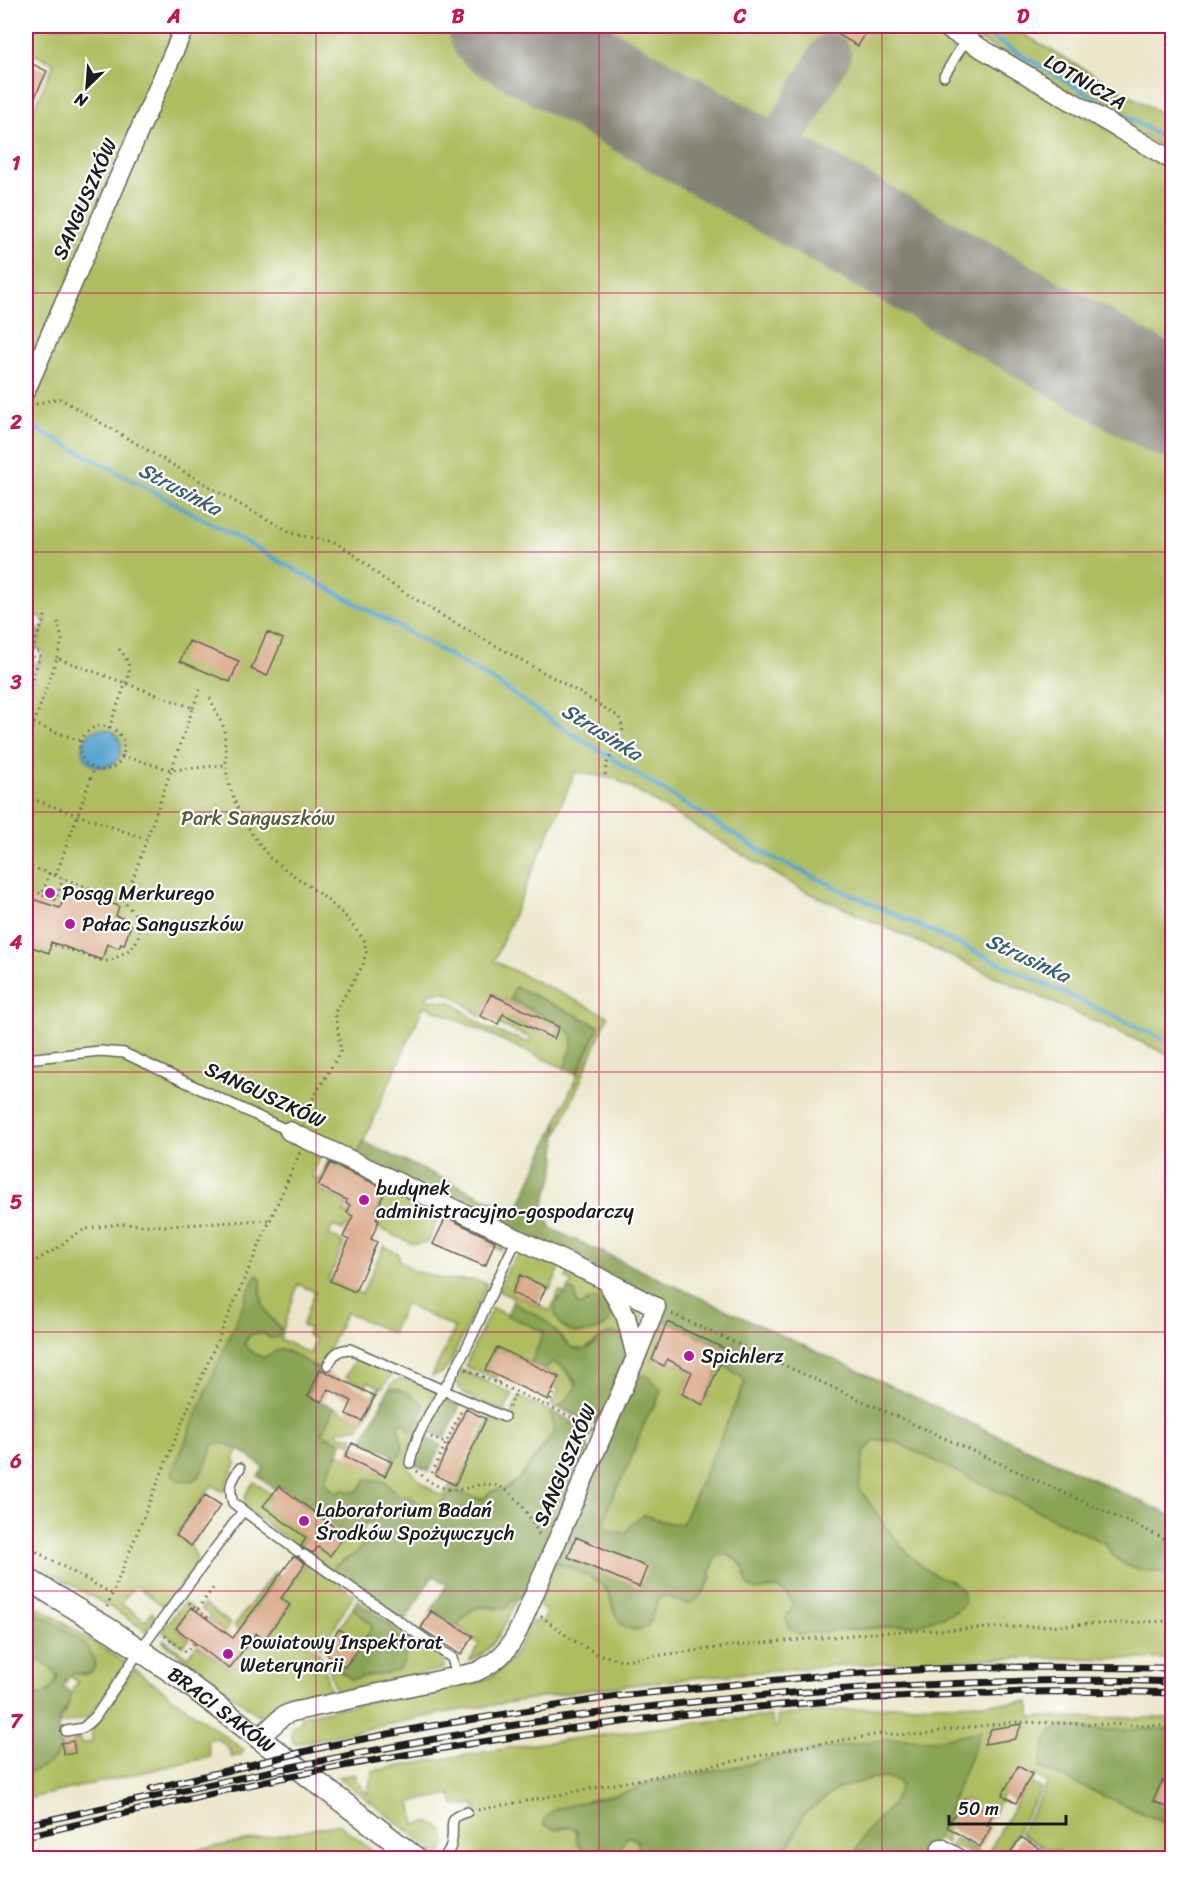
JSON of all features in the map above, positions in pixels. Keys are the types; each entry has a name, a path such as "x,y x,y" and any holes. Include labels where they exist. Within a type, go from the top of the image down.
{"street":[{"name":"SANGUSZKÓW","path":"31,397 185,26"},
{"name":"LOTNICZA","path":"943,26 1173,160"},
{"name":"SANGUSZKÓW","path":"259,1738 283,1716 291,1712 477,1672 507,1652 528,1609 656,1307 607,1281 298,1135"},
{"path":"607,1281 627,1317 636,1357"},
{"name":"BRACI SAKÓW","path":"26,1578 149,1646 259,1738 409,1856"},
{"path":"941,1848 958,1858"}],"lane":[{"path":"944,76 966,39"},
{"name":"SANGUSZKÓW","path":"26,1059 100,1051 124,1053 298,1135"},
{"path":"410,1463 411,1454 421,1432 458,1365 517,1239"},
{"path":"328,1365 333,1355 340,1350 350,1349 504,1417"},
{"path":"240,1468 230,1483 233,1503 300,1553 452,1658 477,1672"},
{"path":"66,1731 83,1728 91,1722 149,1646 180,1597 243,1511"},
{"path":"452,1658 457,1677"},
{"path":"444,1858 451,1846 451,1823 454,1817 467,1812"}],"path":[{"path":"31,397 59,398 284,529 294,534 334,542 351,552 385,580 439,614 575,690 618,717 623,729 606,765 604,777"},
{"path":"32,650 46,615"},
{"path":"26,746 62,640 58,622"},
{"path":"26,647 41,653 26,696"},
{"path":"109,728 130,666 127,658 119,649"},
{"path":"27,654 39,658"},
{"path":"57,658 193,708"},
{"path":"125,901 201,687"},
{"path":"106,1609 188,1408 270,1220 312,1100 341,1051 335,1012 363,965 366,952 364,940 346,917 326,898 270,858 252,834 236,805 227,778 224,728 210,698"},
{"path":"33,724 81,741"},
{"path":"98,726 109,728 121,739 123,756 115,766 108,769 94,769 83,760 81,741 98,726"},
{"path":"123,756 171,770 226,765"},
{"path":"56,876 94,769"},
{"path":"26,797 147,839"},
{"path":"26,865 125,901 139,924 136,944 131,950 110,962 52,944 50,946"},
{"path":"42,894 49,873"},
{"path":"33,891 56,900 63,878"},
{"path":"26,1266 56,1249 85,1228 119,1224 165,1226 270,1220"},
{"path":"656,1307 1173,1542"},
{"path":"458,1365 596,1428"},
{"path":"498,1383 501,1377"},
{"path":"548,1406 555,1391 553,1390"},
{"path":"504,1417 516,1392"},
{"path":"532,1399 534,1394"},
{"path":"432,1473 448,1444 467,1400"},
{"path":"421,1432 448,1444"},
{"path":"410,1463 424,1478 438,1487 453,1490 493,1484 504,1489 526,1512 550,1558"},
{"path":"26,1546 111,1593"},
{"path":"197,1610 213,1588"},
{"path":"180,1597 206,1618"},
{"path":"528,1609 597,1654 622,1660 742,1645 885,1632 1173,1621"},
{"path":"149,1646 164,1636 186,1652 194,1643"},
{"path":"467,1812 794,1748 881,1734 924,1735 944,1730 1015,1722 1173,1726"}],"green space":[{"path":"26,26 179,26 26,378 26,103 35,107 54,63 26,51"},
{"name":"Park Sanguszków","path":"191,26 930,26 952,41 955,47 953,52 961,57 967,53 977,53 1172,167 1172,1056 801,889 616,779 575,772 494,961 608,1016 555,1140 557,1121 599,1026 516,987 511,1000 562,1025 573,1036 571,1051 564,1068 424,1005 356,1158 321,1154 312,1177 320,1180 329,1158 368,1176 366,1180 330,1162 318,1186 318,1189 344,1201 347,1205 344,1213 365,1223 361,1232 346,1226 343,1230 333,1226 329,1235 344,1243 328,1280 362,1294 384,1246 398,1254 400,1261 416,1272 441,1279 474,1280 487,1284 450,1363 443,1373 432,1376 455,1328 405,1304 392,1333 346,1312 320,1369 280,1349 263,1358 253,1353 244,1344 250,1334 262,1333 271,1338 281,1329 263,1306 260,1278 210,1454 213,1445 220,1442 236,1447 237,1453 234,1458 236,1464 226,1483 226,1490 221,1491 212,1485 176,1534 191,1546 197,1559 194,1567 168,1604 165,1607 135,1585 121,1603 145,1621 152,1612 154,1614 154,1621 146,1631 26,1558 26,701 43,652 35,647 46,620 26,611 26,404","holes":["445,992 459,999 480,1016 492,994 559,1028 554,1039 503,1014 498,1024 531,1038 530,1043 486,1028 452,1002 426,999 429,993","298,1284 315,1292 302,1326 309,1328 307,1335 315,1339 310,1354 280,1339"]},
{"path":"956,26 1009,26 1155,110 1172,120 1172,153"},
{"path":"26,624 39,630 31,647 26,645"},
{"path":"29,660 36,663 26,692 26,671"},
{"path":"515,987 599,1026 577,1074 564,1068 571,1051 573,1036 562,1025 510,999"},
{"path":"557,1121 555,1168 544,1205 544,1211 552,1229 1172,1516 1172,1573 1143,1570 1125,1564 1111,1553 1106,1544 894,1441 875,1440 864,1452 859,1488 889,1531 915,1560 931,1573 960,1588 965,1603 955,1612 922,1624 798,1634 788,1627 786,1618 794,1605 786,1593 777,1588 753,1589 748,1583 740,1561 724,1554 716,1557 708,1584 695,1600 687,1604 664,1596 658,1599 646,1628 625,1627 620,1622 608,1592 602,1585 586,1575 555,1562 635,1376 646,1375 661,1389 612,1499 604,1525 610,1531 626,1533 634,1522 644,1515 668,1523 682,1524 745,1383 742,1377 721,1362 726,1349 661,1319 667,1302 356,1158 363,1142 516,1212"},
{"path":"374,1179 442,1211 427,1243 413,1244 376,1227 379,1213 376,1211 386,1189 373,1183"},
{"path":"448,1213 503,1241 502,1251 493,1246 495,1241 446,1217"},
{"path":"528,1250 561,1266 550,1289 520,1276 512,1293 550,1311 559,1291 566,1294 557,1300 562,1325 575,1333 605,1327 588,1300 581,1306 577,1305 575,1292 568,1289 572,1282 566,1278 569,1270 599,1285 609,1297 627,1341 600,1338 584,1350 570,1347 546,1321 512,1303 514,1298 498,1291 513,1261"},
{"path":"258,1275 261,1278 261,1294 266,1312 281,1329 277,1337 271,1338 262,1333 250,1334 244,1344 253,1353 263,1358 280,1349 320,1369 308,1395 334,1408 322,1434 342,1443 325,1480 337,1494 341,1489 357,1491 367,1479 384,1482 395,1494 411,1497 429,1512 455,1492 483,1499 491,1491 503,1490 518,1480 532,1463 555,1431 552,1412 593,1431 586,1445 589,1448 525,1595 510,1602 507,1608 486,1606 475,1608 457,1626 431,1611 447,1585 433,1575 404,1622 332,1572 335,1565 354,1555 369,1538 375,1526 367,1522 361,1534 345,1535 279,1486 276,1490 258,1476 264,1468 240,1450 227,1444 213,1445 205,1467 197,1478 185,1482 177,1480 172,1473 255,1276"},
{"path":"568,1289 575,1292 577,1305 581,1306 593,1300 605,1302 610,1315 608,1323 585,1333 573,1332 565,1327 556,1316 555,1307 557,1301"},
{"path":"628,1301 646,1309 640,1327 638,1327"},
{"path":"512,1303 541,1318 570,1347 575,1349 586,1349 609,1334 622,1335 628,1353 605,1411 601,1413 596,1425 559,1408 575,1390 577,1383 562,1366 551,1362 544,1369 531,1363 544,1332 507,1315"},
{"path":"492,1308 544,1332 531,1363 497,1347 486,1370 497,1376 496,1379 465,1366"},
{"path":"661,1319 667,1322 652,1360 664,1365 667,1359 692,1372 682,1394 703,1405 721,1362 742,1376 745,1382 682,1525 644,1515 634,1522 626,1533 610,1531 604,1525 610,1500 649,1413 658,1402 635,1376"},
{"path":"356,1356 393,1374 379,1391 360,1427 338,1431 337,1434 340,1436 353,1437 354,1440 352,1443 344,1440 342,1443 322,1434 334,1408 362,1421 379,1387 368,1381 366,1387 346,1377"},
{"path":"552,1362 562,1366 578,1387 559,1408 551,1405 559,1390 554,1387 559,1377 544,1369"},
{"path":"462,1370 513,1394 504,1412 474,1399 460,1389 458,1384"},
{"path":"410,1379 436,1391 407,1453 406,1465 422,1483 440,1495 445,1494 451,1485 456,1487 490,1418 506,1425 519,1397 552,1412 555,1431 519,1478 502,1491 495,1490 484,1499 455,1492 429,1512 411,1497 395,1494 392,1489 363,1484 358,1492 353,1493 341,1489 337,1494 325,1480 338,1453 385,1476 403,1445 398,1429 399,1424 403,1422 407,1425 407,1429 412,1431 398,1389 389,1388 395,1381"},
{"path":"389,1388 406,1392 423,1403 412,1431 409,1431 407,1424 403,1422 399,1424 402,1451 392,1462 392,1454 363,1440"},
{"path":"441,1398 460,1406 445,1439 425,1430"},
{"path":"423,1436 441,1445 429,1471 412,1463"},
{"path":"875,1440 894,1441 1106,1544 1111,1553 1125,1564 1143,1570 1172,1573 1172,1659 1001,1658 826,1666 587,1690 443,1713 295,1744 291,1738 292,1727 302,1721 300,1716 432,1689 470,1684 491,1677 511,1659 531,1622 543,1621 546,1611 538,1606 555,1562 594,1578 604,1587 615,1615 634,1630 646,1628 658,1599 664,1596 687,1604 710,1582 712,1564 716,1557 724,1554 741,1564 756,1590 777,1588 786,1593 794,1606 786,1618 798,1634 922,1624 955,1612 964,1594 951,1582 930,1573 915,1561 889,1531 859,1488 864,1452"},
{"path":"254,1482 272,1495 264,1506 306,1538 299,1548 249,1511 245,1503 246,1496"},
{"path":"361,1534 369,1538 354,1555 341,1561 332,1572 305,1553 312,1542 330,1555 345,1535"},
{"path":"301,1558 354,1595 321,1648 298,1632 295,1636 320,1653 331,1693 274,1706 265,1714 258,1715 163,1642 164,1640 187,1657 197,1645 229,1669 256,1633 264,1640 290,1605 281,1598 305,1565 299,1561"},
{"path":"275,1571 279,1576 239,1630 234,1626"},
{"path":"518,1598 493,1643 487,1650 470,1661 479,1644 471,1638 472,1635 457,1626 474,1609 484,1607 498,1609"},
{"path":"26,1599 126,1663 91,1714 85,1718 58,1725 78,1681 69,1676 76,1673 84,1675 52,1622 26,1606"},
{"path":"358,1599 444,1658 444,1669 336,1692 328,1663 351,1679 392,1626 356,1602"},
{"path":"184,1602 191,1607 176,1628 189,1639 183,1647 162,1631"},
{"path":"356,1602 385,1622 401,1640 405,1650 404,1661 397,1671 351,1679 338,1670 342,1665 345,1667 372,1628 370,1623 353,1608"},
{"path":"204,1604 231,1624 225,1632 208,1619 210,1616 201,1609"},
{"path":"26,1606 79,1639 93,1655 94,1666 89,1673 76,1673 69,1676 63,1688 71,1693 71,1698 58,1723 61,1741 58,1753 49,1763 26,1774 26,1693 42,1695 46,1693 58,1676 52,1669 26,1651"},
{"path":"353,1608 370,1623 372,1628 361,1645 339,1629"},
{"path":"26,1651 52,1669 58,1676 50,1690 42,1695 26,1693 26,1664 29,1657"},
{"path":"134,1669 244,1750 240,1755 231,1757 223,1742 207,1739 210,1757 26,1799 26,1774 48,1763 61,1743 64,1755 75,1752 73,1741 79,1738 81,1744 92,1742 92,1731"},
{"path":"1029,1702 1031,1717 1172,1718 1172,1729 1095,1730 1062,1726 1050,1735 1040,1764 1041,1768 1172,1826 1172,1858 1067,1858 1059,1852 1043,1847 1020,1833 1047,1785 1044,1780 1035,1775 1031,1783 1041,1789 1003,1856 991,1851 987,1857 989,1858 985,1858 1024,1789 1010,1781 992,1816 972,1806 974,1804 964,1798 945,1833 948,1835 946,1844 937,1838 980,1731 937,1740 889,1739 784,1755 745,1765 648,1783 631,1791 554,1809 555,1830 574,1829 578,1835 580,1847 589,1854 589,1858 452,1858 464,1822 477,1816 475,1804 454,1806 451,1794 411,1802 415,1824 431,1823 443,1832 446,1841 439,1855 338,1777 354,1774 357,1782 367,1794 373,1771 525,1745 712,1721 771,1716 774,1727 778,1726 777,1716 900,1705"},
{"path":"1062,1726 1095,1730 1172,1729 1172,1826 1041,1768 1042,1754 1048,1737 1053,1730"},
{"path":"981,1731 937,1838 923,1858 852,1858 866,1832 892,1805 901,1786 898,1781 888,1778 872,1778 837,1789 803,1815 794,1837 781,1858 695,1858 686,1855 676,1858 647,1858 638,1847 637,1840 629,1836 622,1846 622,1858 589,1858 586,1851 578,1844 578,1832 574,1828 553,1828 544,1824 544,1819 554,1809 631,1791 648,1783 745,1765 784,1755 889,1739 937,1740"},
{"path":"872,1778 888,1778 898,1781 902,1786 892,1805 866,1832 852,1858 781,1858 794,1837 803,1815 837,1789"},
{"path":"339,1824 381,1858 152,1858"},
{"path":"628,1836 637,1840 638,1847 647,1858 622,1858 622,1846"},
{"path":"954,1839 980,1852 977,1858 960,1848 950,1846"}],"water":[{"path":"102,729 115,735 121,748 115,761 102,767 89,761 83,748 89,735"}],"building":[{"path":"823,26 870,26 858,46"},
{"path":"26,61 47,71 26,116"},
{"path":"267,632 283,639 267,676 251,669"},
{"path":"189,641 239,661 230,682 180,661"},
{"name":"Pałac Sanguszków","path":"66,891 119,906 116,916 129,920 127,924 131,925 124,945 121,944 119,948 107,944 102,960 51,942 49,953 26,945 26,897 60,908"},
{"path":"491,994 559,1027 554,1039 503,1014 498,1024 480,1016"},
{"path":"330,1163 386,1189 376,1211 379,1213 376,1219 379,1221 371,1239 377,1242 355,1292 330,1281 349,1240 343,1237 353,1216 347,1213 350,1205 346,1203 347,1200 318,1186"},
{"name":"budynek administracyjno-gospodarczy","path":"446,1217 495,1241 486,1265 433,1244"},
{"path":"520,1275 546,1287 538,1305 512,1293"},
{"name":"Spichlerz","path":"667,1322 726,1349 703,1405 682,1394 692,1372 667,1359 664,1366 652,1360"},
{"path":"497,1347 559,1377 548,1400 485,1370"},
{"path":"320,1369 375,1396 362,1421 346,1414 352,1401 328,1389 322,1402 308,1396"},
{"path":"466,1409 486,1419 455,1485 435,1475"},
{"path":"352,1443 392,1462 385,1476 345,1457"},
{"name":"Laboratorium Badań Środków Spożywczych","path":"279,1486 345,1535 330,1556 318,1547 313,1553 303,1548 301,1546 306,1538 263,1506"},
{"path":"205,1495 221,1505 191,1546 176,1535"},
{"path":"576,1537 647,1567 639,1587 568,1557"},
{"path":"293,1557 305,1564 281,1598 290,1605 264,1640 256,1633 229,1669 176,1628 191,1607 233,1638"},
{"path":"431,1611 473,1636 461,1655 421,1628"},
{"path":"339,1629 361,1645 345,1667 323,1651"},
{"path":"1022,1724 1015,1739 984,1744 991,1729"},
{"path":"73,1741 75,1753 64,1755 61,1743"},
{"path":"1018,1766 1032,1774 1016,1803 1002,1795"},
{"path":"1162,1781 1173,1786 1173,1806 1168,1804 1167,1807 1153,1801"},
{"path":"964,1798 992,1815 987,1825 991,1827 980,1847 947,1827"},
{"path":"1021,1837 1042,1850 1036,1858 1007,1858"}],"waterway":[{"path":"972,26 1172,143"},
{"name":"Strusinka","path":"26,424 116,471 499,684 558,725 771,857 1172,1043"}],"taxiway":[{"path":"763,174 830,55"}],"runway":[{"path":"500,26 1172,405"}],"railway":[{"path":"151,1789 332,1745 425,1727 618,1696 829,1675 932,1669 1172,1668"},
{"path":"26,1825 402,1745 626,1709 774,1694 922,1685 1047,1680 1172,1682"},
{"path":"26,1836 281,1778 360,1763 518,1736 677,1715 836,1701 980,1693 1172,1693"}],"place":[{"name":"Posąg Merkurego","path":"50,893"},
{"name":"Pałac Sanguszków","path":"70,924"},
{"name":"budynek administracyjno-gospodarczy","path":"364,1200"},
{"name":"Spichlerz","path":"689,1356"},
{"name":"Laboratorium Badań Środków Spożywczych","path":"304,1521"},
{"name":"Powiatowy Inspektorat Weterynarii","path":"228,1654"}]}
